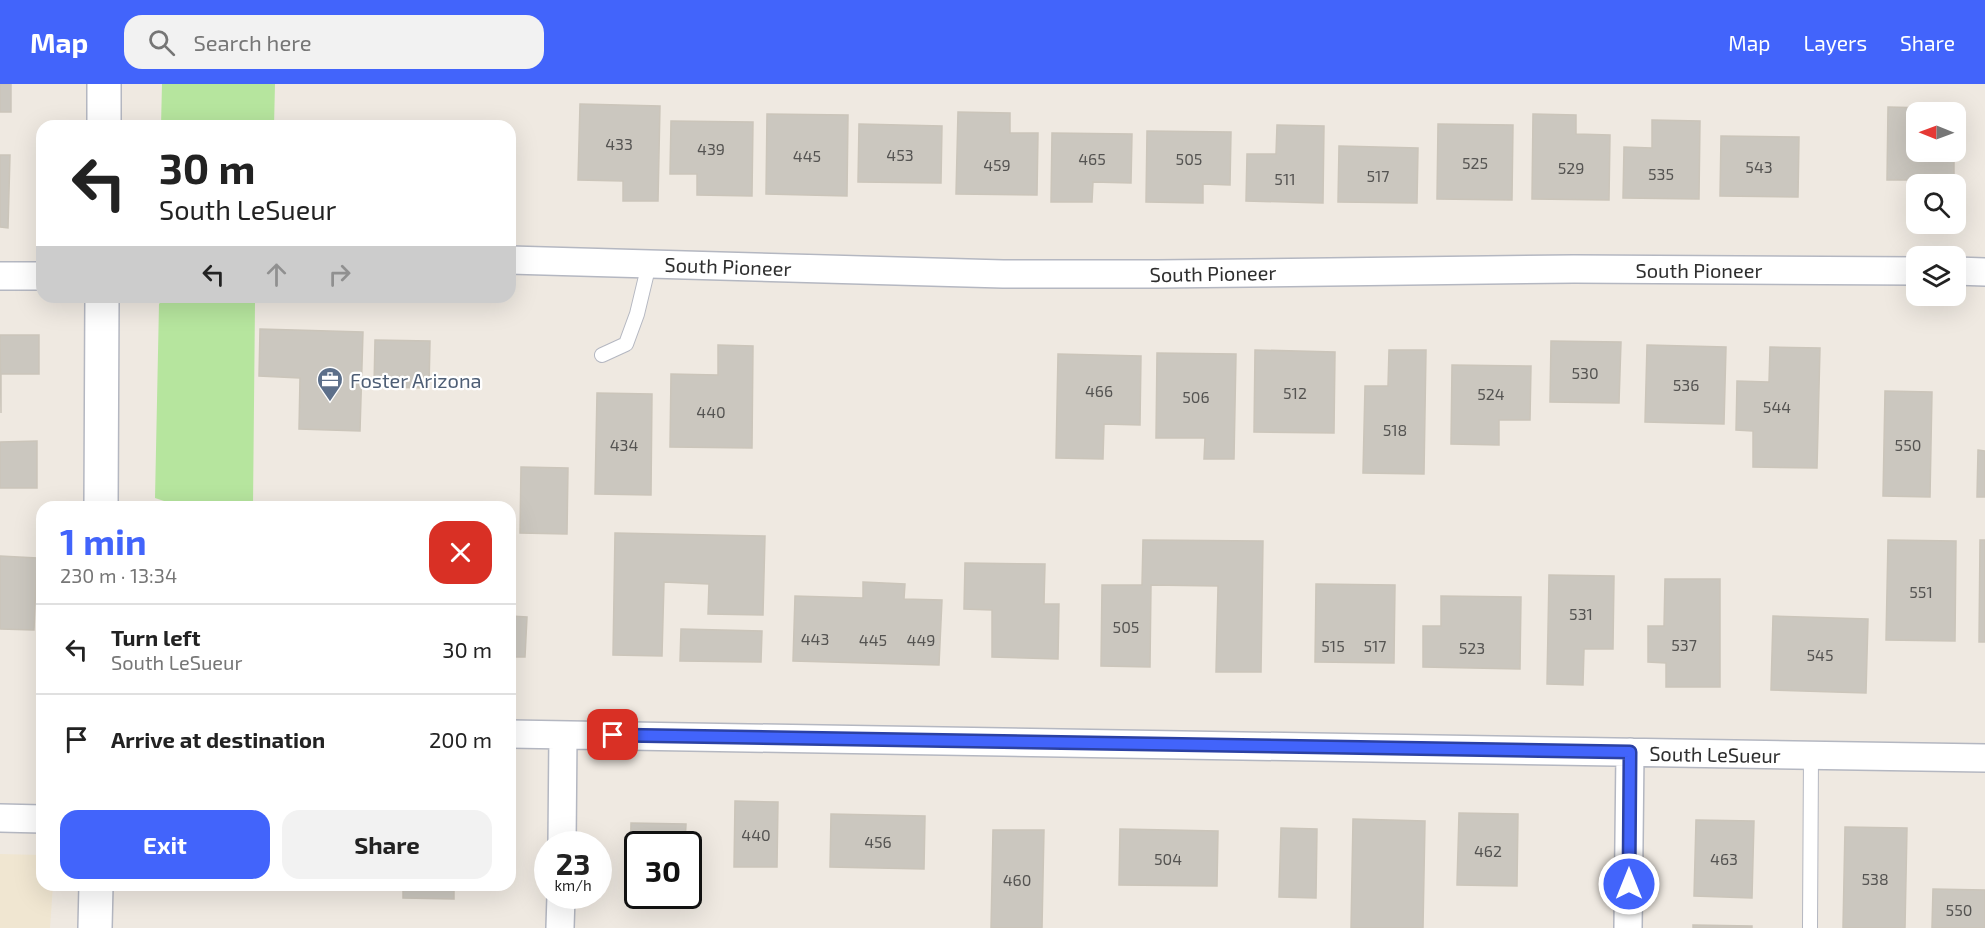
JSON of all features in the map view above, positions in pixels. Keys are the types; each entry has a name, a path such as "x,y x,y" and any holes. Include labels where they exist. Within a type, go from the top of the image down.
{"main road":[{"path":"104,84 104,120"},
{"path":"101,501 102,303"},
{"path":"95,928 96,891"}],"street":[{"name":"South Pioneer","path":"516,260 1003,274 1574,269 1906,271"},
{"path":"1966,271 1985,272"},
{"path":"0,276 36,276"},
{"name":"South LeSueur","path":"516,734 1985,758"},
{"path":"562,831 563,735"},
{"path":"1628,928 1630,752"},
{"path":"0,818 36,819"},
{"path":"560,928 561,909"}],"lane":[{"path":"602,355 626,344 637,314 649,264"},
{"path":"1810,928 1811,755"}],"shaded area":[{"path":"0,854 36,855 36,891 53,891 50,928 0,928"}],"green space":[{"path":"162,84 275,84 274,120 161,120"},
{"path":"255,303 253,501 164,501 155,498 159,304"}],"building":[{"path":"0,84 11,84 11,112 0,112"},
{"path":"580,104 660,106 658,201 623,201 623,181 578,180"},
{"path":"1888,107 1906,107 1906,162 1954,162 1954,174 1906,174 1906,180 1887,180"},
{"path":"958,112 1010,113 1010,133 1038,133 1037,195 956,194"},
{"path":"767,114 848,115 847,196 766,194"},
{"path":"1533,114 1576,115 1576,134 1610,135 1609,200 1532,199"},
{"path":"1652,120 1700,121 1699,199 1623,198 1624,147 1652,148"},
{"path":"671,121 753,122 752,196 697,195 697,174 670,174"},
{"path":"859,124 942,126 941,183 858,182"},
{"path":"1438,124 1513,125 1512,200 1437,199"},
{"path":"1277,125 1324,126 1323,203 1246,201 1247,154 1276,154"},
{"path":"1147,131 1231,132 1230,185 1203,184 1203,203 1146,202"},
{"path":"1052,133 1132,134 1131,183 1093,182 1092,202 1051,202"},
{"path":"1721,136 1799,137 1798,197 1720,196"},
{"path":"1339,146 1418,148 1417,203 1338,202"},
{"path":"0,155 10,155 8,228 0,227"},
{"name":"Foster Arizona","path":"260,329 363,332 360,431 299,429 300,378 259,376"},
{"path":"0,335 39,335 39,374 1,374 1,413"},
{"path":"375,340 430,341 429,388 374,387"},
{"path":"1551,341 1621,342 1619,403 1550,402"},
{"path":"718,345 753,346 752,448 670,447 671,374 718,375"},
{"path":"1647,345 1726,347 1724,424 1645,422"},
{"path":"1770,347 1820,348 1817,468 1753,467 1753,431 1736,430 1737,381 1769,382"},
{"path":"1255,350 1335,352 1334,433 1254,432"},
{"path":"1389,350 1426,350 1424,474 1363,473 1365,386 1388,386"},
{"path":"1157,353 1236,354 1234,459 1204,459 1205,438 1156,438"},
{"path":"1058,354 1141,356 1140,425 1104,424 1103,459 1056,458"},
{"path":"1452,365 1531,366 1530,420 1499,420 1499,445 1451,444"},
{"path":"1885,391 1932,392 1930,497 1883,496"},
{"path":"597,393 652,394 651,495 595,494"},
{"path":"37,441 37,488 0,488 0,442"},
{"path":"1978,450 1985,451 1985,497 1977,497"},
{"path":"521,467 568,468 567,534 520,533"},
{"path":"615,533 765,536 763,615 708,614 709,584 664,582 662,656 613,655"},
{"path":"1143,540 1263,541 1261,672 1216,672 1218,586 1151,585 1150,667 1101,666 1102,585 1142,585"},
{"path":"1888,540 1956,541 1955,641 1886,640"},
{"path":"1980,540 1985,540 1985,642 1979,642"},
{"path":"0,556 36,558 34,630 0,629"},
{"path":"965,563 1045,564 1044,604 1059,604 1058,659 992,657 992,610 964,609"},
{"path":"1549,575 1614,576 1613,649 1584,649 1583,685 1547,684"},
{"path":"1665,579 1720,579 1720,687 1666,687 1666,663 1648,662 1648,626 1664,626"},
{"path":"863,582 905,584 904,599 942,600 939,665 793,661 795,596 863,598"},
{"path":"1316,584 1395,585 1394,663 1315,662"},
{"path":"1441,596 1521,597 1520,669 1423,667 1423,626 1441,626"},
{"path":"516,616 527,617 525,657 516,657"},
{"path":"1773,616 1868,619 1866,693 1771,690"},
{"path":"681,629 762,631 761,662 680,661"},
{"path":"735,801 778,802 777,867 734,867"},
{"path":"1459,813 1518,814 1517,886 1457,885"},
{"path":"831,814 925,816 924,869 830,867"},
{"path":"1353,819 1425,821 1423,928 1351,928"},
{"path":"1696,820 1754,821 1752,898 1694,896"},
{"path":"631,823 686,824 686,831 631,831"},
{"path":"1845,827 1907,828 1905,928 1843,928"},
{"path":"1281,828 1317,829 1316,898 1279,897"},
{"path":"1120,829 1218,831 1217,886 1119,885"},
{"path":"993,830 1044,830 1042,928 991,928"},
{"path":"1933,889 1985,890 1985,928 1932,928"},
{"path":"403,891 454,891 454,899 403,898"},
{"path":"1693,925 1752,926 1752,928 1693,928"}],"place":[{"name":"Foster Arizona","path":"330,403"}],"route":[{"path":"613,735 1630,752 1629,884"}]}
